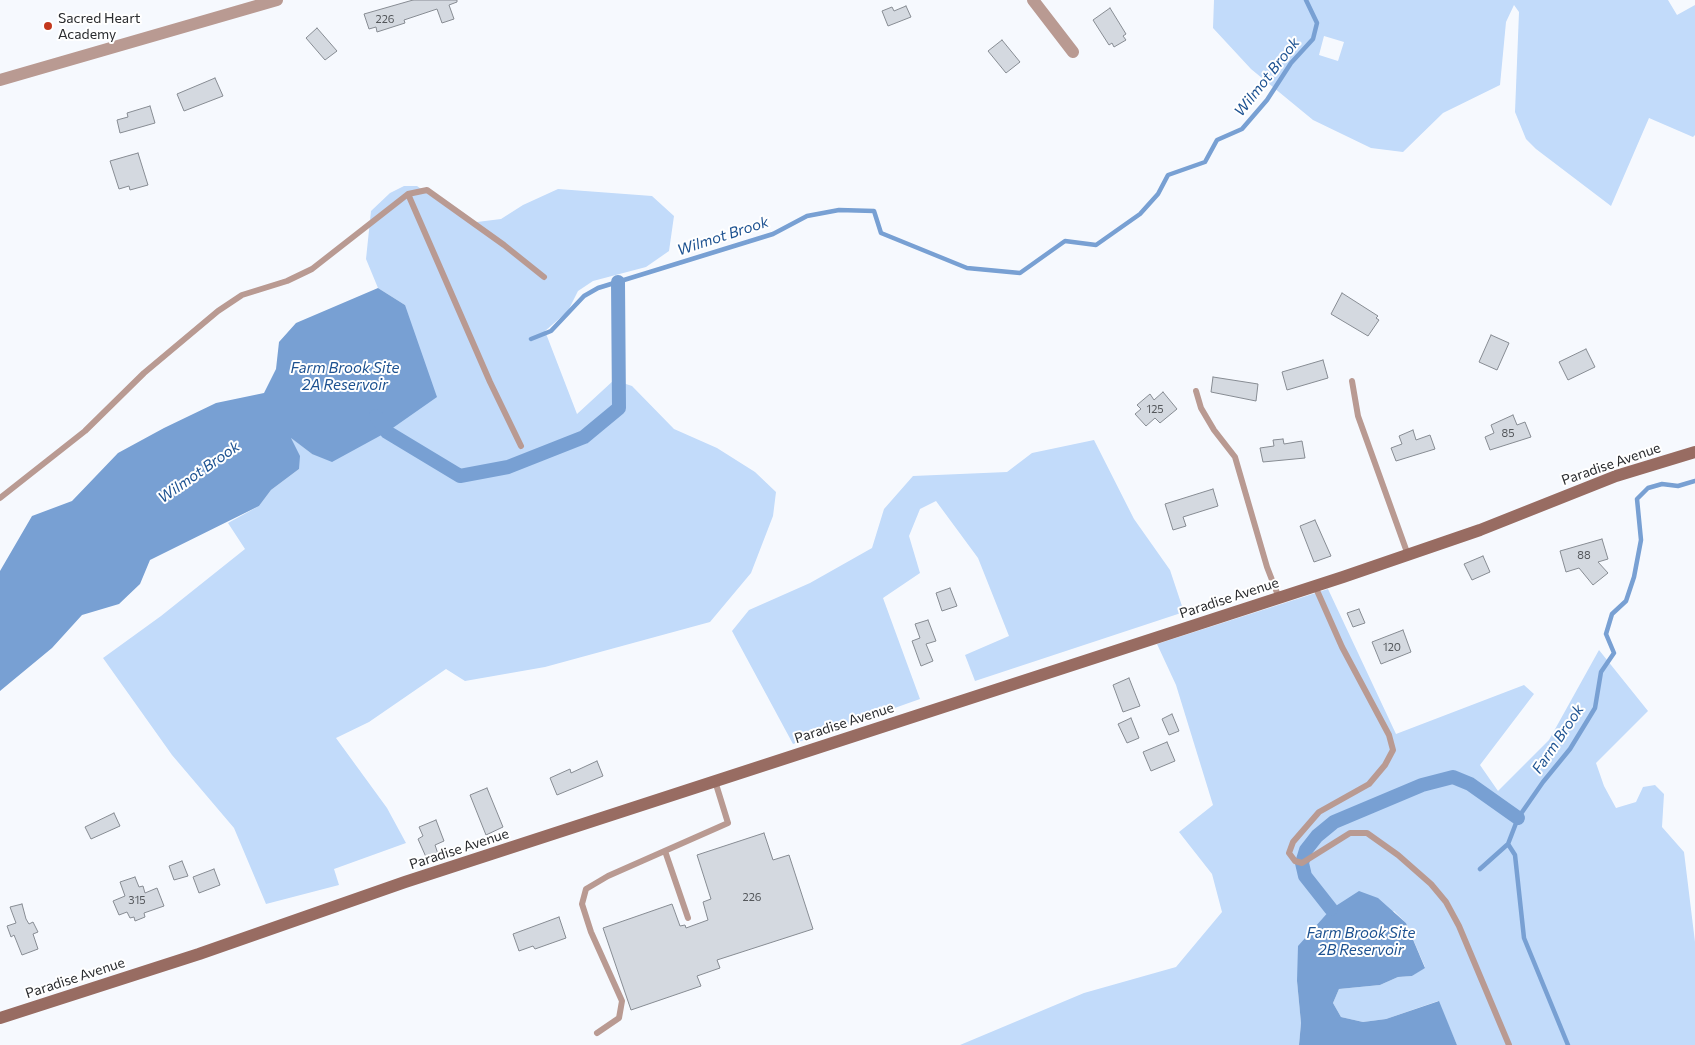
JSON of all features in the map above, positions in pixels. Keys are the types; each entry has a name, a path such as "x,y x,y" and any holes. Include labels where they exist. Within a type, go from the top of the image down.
{"street":[{"path":"0,80 277,0"},
{"path":"1033,0 1073,52"},
{"name":"Paradise Avenue","path":"0,1018 199,954 405,882 1280,598 1480,530 1616,476 1695,452"}],"lane":[{"path":"0,498 85,431 144,373 218,311 242,295 287,281 312,269 408,194 427,190 504,245 544,277"},
{"path":"408,194 490,382 521,446"},
{"path":"1352,381 1358,416 1408,555"},
{"path":"1196,391 1201,408 1214,430 1235,457 1267,567 1280,598"},
{"path":"1315,586 1342,647 1389,735 1393,750 1385,766 1369,784 1320,812 1293,842 1289,853 1295,861 1302,863 1350,833 1366,834 1398,855 1431,884 1446,902 1509,1045"},
{"path":"597,1033 619,1018 622,1001 590,932 582,904 586,889 608,876 728,823 715,781"},
{"path":"665,851 688,918"}],"shaded area":[{"path":"1214,0 1668,0 1677,15 1695,5 1695,135 1693,137 1649,118 1611,206 1536,149 1526,139 1515,112 1519,12 1514,5 1506,22 1500,85 1443,113 1403,152 1371,148 1313,120 1251,69 1213,28","holes":["1324,36 1344,42 1338,61 1319,55"]},
{"path":"404,186 417,186 469,223 501,219 523,205 558,189 652,196 674,216 669,251 646,267 593,281 578,291 568,311 545,331 577,414 614,380 632,386 674,429 717,448 755,472 776,492 773,516 751,573 710,622 545,667 465,681 446,669 369,722 336,738 387,808 406,843 334,869 339,885 266,904 234,828 172,755 103,658 161,616 245,549 228,523 259,506 271,490 299,469 290,437 312,454 405,305 378,288 366,259 371,211 390,193"},
{"path":"1094,440 1134,519 1170,570 1184,612 975,681 965,655 1009,636 978,558 936,501 920,509 909,536 920,573 883,598 920,699 793,744 732,631 749,610 810,583 872,548 884,509 913,476 1007,472 1032,453"},
{"path":"1328,589 1396,734 1524,685 1534,694 1480,765 1498,791 1549,740 1599,650 1648,711 1596,763 1604,786 1616,808 1636,802 1643,787 1655,785 1664,794 1662,827 1684,852 1695,942 1695,1045 1457,1045 1438,1001 1386,1019 1363,1022 1341,1017 1333,1003 1339,989 1380,985 1398,977 1412,976 1425,967 1406,923 1394,911 1297,981 1301,1023 1299,1045 960,1045 1084,993 1176,967 1222,912 1212,874 1179,832 1213,805 1176,685 1157,644"}],"water":[{"name":"Farm Brook Site 2A Reservoir","path":"378,288 405,305 437,397 387,432 332,462 312,454 291,438 300,456 299,469 271,490 259,506 150,560 140,584 119,604 82,615 52,648 0,691 0,571 32,516 72,501 118,453 164,428 216,403 264,393 276,369 279,342 296,323"},
{"name":"Farm Brook Site 2B Reservoir","path":"1359,891 1378,898 1406,923 1425,968 1412,976 1398,977 1380,985 1339,989 1333,1003 1341,1017 1363,1022 1386,1019 1439,1001 1457,1045 1299,1045 1301,1023 1297,981 1298,946 1331,909"}],"building":[{"path":"413,0 457,0 457,2 449,5 454,19 442,23 437,9 404,20 405,23 377,32 376,27 369,29 364,14"},
{"path":"906,6 911,17 888,26 882,11 892,7 894,11"},
{"path":"1110,8 1126,34 1123,36 1126,40 1114,47 1112,43 1109,45 1093,20"},
{"path":"317,28 337,51 325,60 306,38"},
{"path":"1002,40 1020,62 1006,73 988,51"},
{"path":"215,78 223,96 184,111 177,94"},
{"path":"150,106 155,123 120,133 117,120 128,117 127,113"},
{"path":"138,153 148,185 130,190 129,186 119,189 110,161"},
{"path":"1342,293 1378,316 1376,318 1379,320 1368,336 1331,314"},
{"path":"1491,335 1509,343 1497,370 1479,362"},
{"path":"1586,349 1595,367 1568,380 1559,362"},
{"path":"1323,360 1328,378 1287,390 1282,372"},
{"path":"1213,377 1258,384 1256,401 1211,392"},
{"path":"1163,392 1177,409 1160,423 1155,418 1146,426 1135,414 1141,409 1137,405 1150,394 1154,400"},
{"path":"1513,415 1517,425 1525,422 1531,437 1490,450 1485,437 1494,433 1491,425"},
{"path":"1413,430 1416,440 1430,435 1435,449 1396,461 1391,448 1402,444 1399,436"},
{"path":"1283,439 1284,444 1302,441 1305,458 1263,462 1260,448 1274,446 1273,440"},
{"path":"1213,489 1218,506 1183,517 1186,526 1173,530 1165,504"},
{"path":"1315,520 1331,556 1314,562 1300,526"},
{"path":"1602,539 1608,559 1598,562 1608,573 1593,585 1579,568 1566,572 1560,551"},
{"path":"1483,556 1490,572 1472,580 1464,564"},
{"path":"950,588 957,606 942,611 936,593"},
{"path":"1359,609 1365,623 1353,627 1347,613"},
{"path":"928,620 936,641 926,644 933,661 921,666 912,641 920,638 915,624"},
{"path":"1403,630 1411,652 1381,664 1372,642"},
{"path":"1129,678 1140,706 1123,712 1113,685"},
{"path":"1172,714 1179,731 1169,735 1162,719"},
{"path":"1131,718 1139,738 1127,743 1118,724"},
{"path":"1167,742 1175,761 1151,771 1143,752"},
{"path":"597,761 603,776 557,795 550,778 570,769 571,773"},
{"path":"487,788 503,827 486,835 470,795"},
{"path":"114,813 120,826 91,839 85,827"},
{"path":"436,820 444,841 435,845 438,854 426,857 418,839 423,836 419,827"},
{"path":"764,833 773,860 789,855 813,929 717,960 720,968 697,976 701,986 631,1010 603,928 672,904 680,926 685,925 686,928 708,920 703,902 711,899 697,855"},
{"path":"182,861 188,876 174,880 169,866"},
{"path":"214,869 220,885 199,893 193,877"},
{"path":"135,877 139,887 143,886 145,893 157,888 164,906 144,913 145,917 135,921 134,917 130,918 127,912 119,915 113,901 125,896 120,882"},
{"path":"22,904 26,919 29,924 33,922 38,932 33,934 38,949 22,955 14,935 11,937 7,926 16,923 10,907"},
{"path":"559,917 566,938 535,949 533,946 519,951 513,934"}],"waterway":[{"name":"Wilmot Brook","path":"531,339 551,331 584,296 598,288 773,234 807,216 839,210 874,211 881,233 967,268 1020,273 1065,241 1096,245 1140,214 1158,194 1168,175 1205,162 1217,140 1242,129 1267,100 1291,63 1313,39 1317,23 1306,0"},
{"path":"376,416 387,432 460,476 508,467 584,437 619,408 618,282"},
{"name":"Farm Brook","path":"1480,869 1508,844 1518,818 1543,782 1570,749 1595,708 1601,672 1614,653 1606,634 1612,614 1626,601 1634,577 1641,540 1637,499 1648,488 1662,484 1678,486 1695,481"},
{"path":"1331,909 1305,876 1302,863 1306,850 1317,836 1334,822 1422,785 1453,777 1470,784 1518,818"},
{"path":"1508,844 1515,855 1524,938 1568,1045"}],"place":[{"name":"Sacred Heart Academy","path":"48,26"}]}
